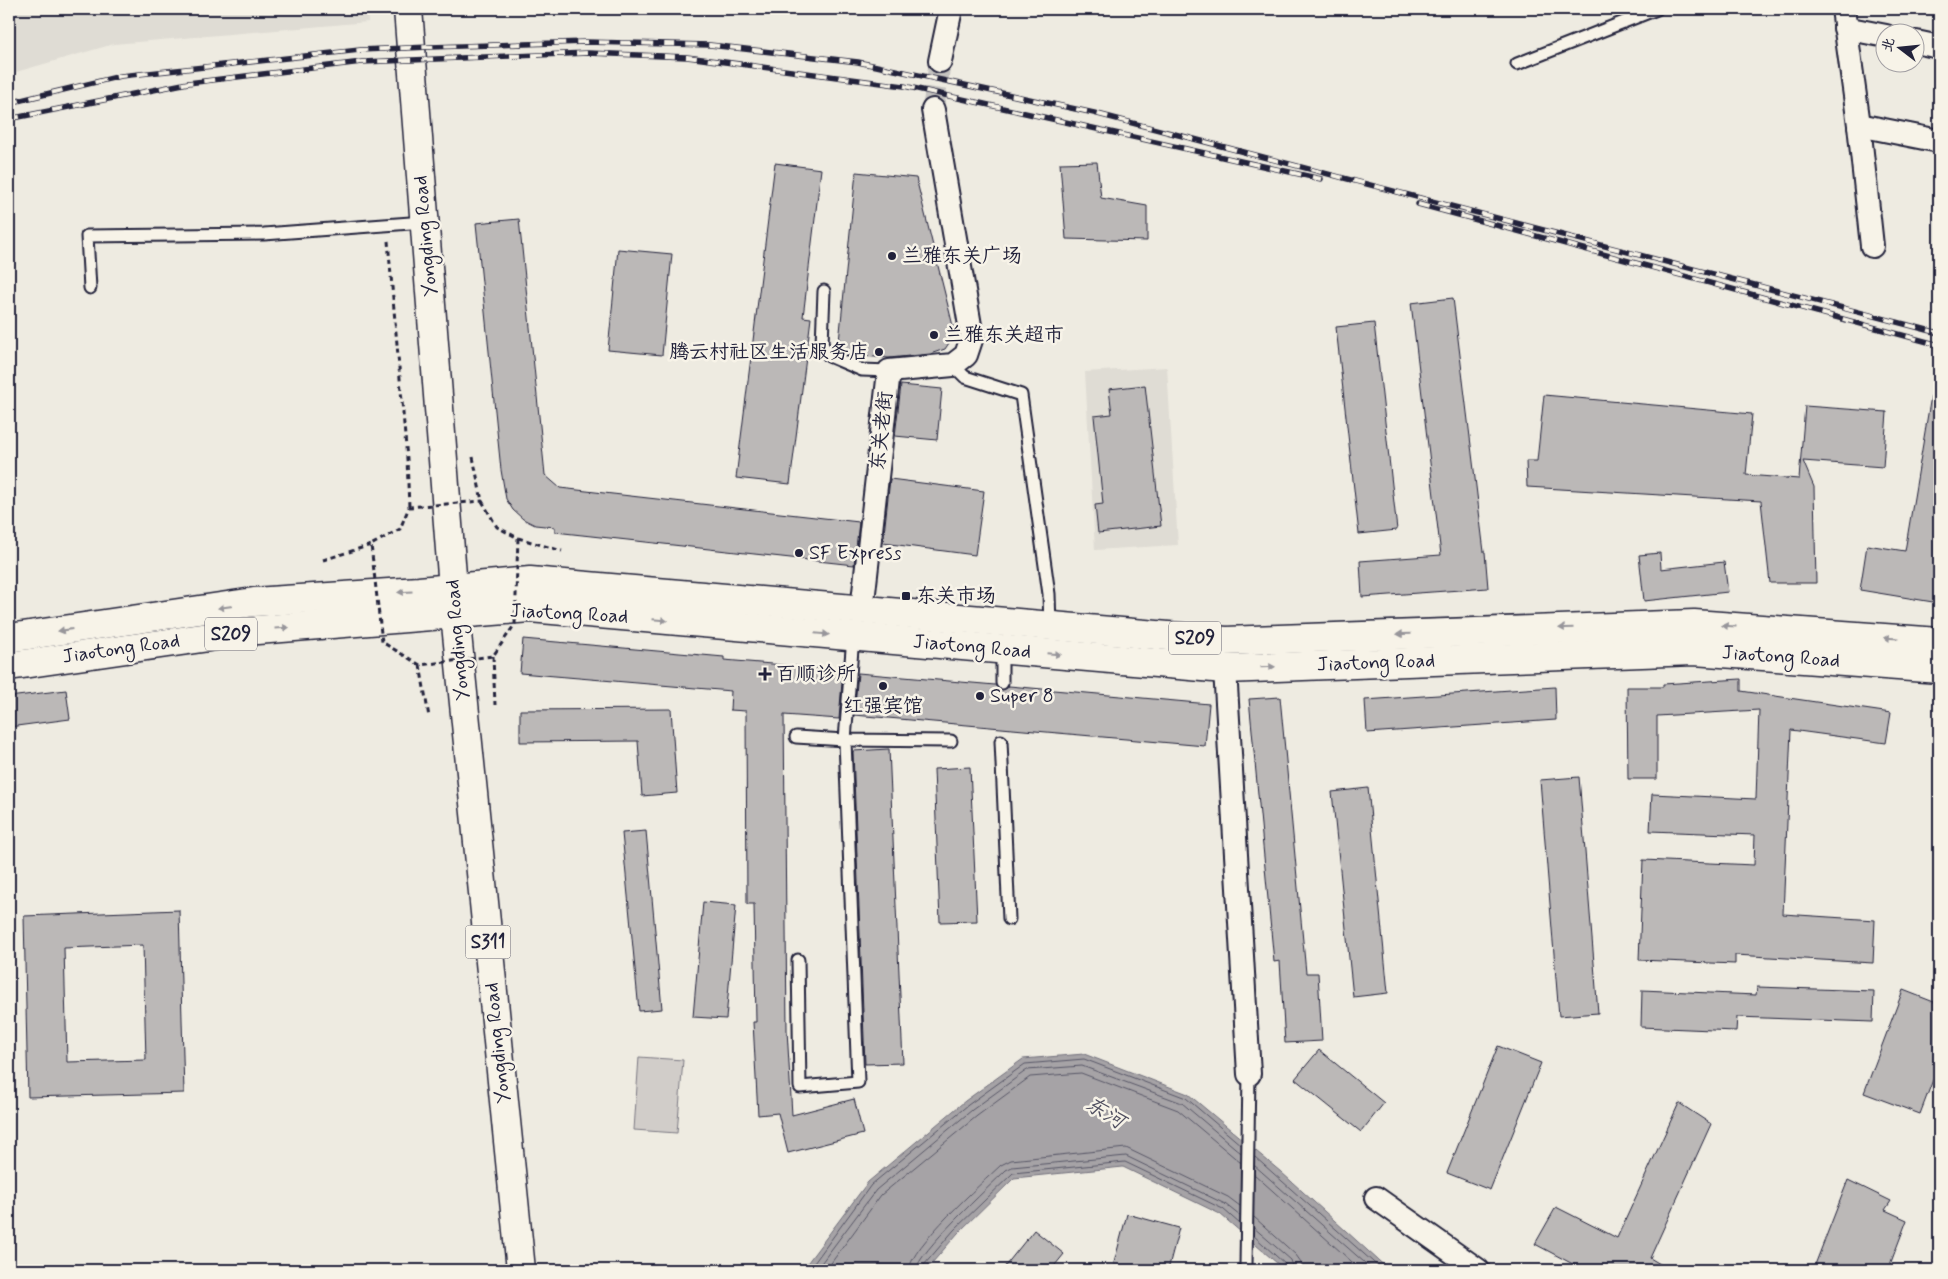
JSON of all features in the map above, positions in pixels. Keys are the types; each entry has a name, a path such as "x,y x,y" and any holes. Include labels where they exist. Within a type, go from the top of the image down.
{"main road":[{"name":"Yongding Road","path":"408,9 455,614 521,1270"},
{"name":"Jiaotong Road","path":"9,638 254,602 419,592 453,587 530,581 1226,641 1694,624 1939,642"},
{"name":"Jiaotong Road","path":"9,666 257,630 530,608 1225,669 1694,651 1939,670"}],"street":[{"path":"940,62 951,9"},
{"path":"1844,18 1876,32"},
{"path":"1844,18 1859,125 1872,246"},
{"path":"1926,44 1939,47"},
{"path":"933,110 972,337 966,356 953,365"},
{"path":"1859,125 1939,141"},
{"name":"东关老街","path":"862,610 889,371 953,365"},
{"path":"1225,669 1249,1074"},
{"path":"1376,1198 1478,1270"}],"lane":[{"path":"1517,64 1657,9"},
{"path":"90,288 87,236 264,234 424,222"},
{"path":"824,291 822,344 829,356 862,370 889,371"},
{"path":"953,365 965,377 1021,395 1049,594 1050,626"},
{"path":"798,960 800,1087 858,1082 845,740 853,636"},
{"path":"1002,649 1002,683"},
{"path":"796,737 845,740 951,741"},
{"path":"1001,741 1009,919"},
{"path":"1246,1265 1249,1074"}],"path":[{"path":"323,560 371,545 400,529 409,507 407,459 388,241"},
{"path":"473,456 482,502 497,528 518,538 562,551"},
{"path":"409,507 482,502"},
{"path":"495,705 493,656 515,624 518,538"},
{"path":"371,545 382,642 420,665 493,656"},
{"path":"420,665 429,717"}],"shaded area":[{"path":"9,9 367,9 368,22 114,44 9,74"},
{"path":"1167,367 1178,545 1095,550 1085,372"},
{"path":"639,1057 683,1060 677,1133 634,1130"}],"water":[{"name":"东河","path":"1084,1054 1188,1094 1281,1172 1389,1270 1285,1270 1220,1214 1123,1167 1014,1178 958,1233 926,1270 802,1270 868,1182 965,1101 1023,1059"}],"building":[{"path":"1097,162 1101,198 1147,206 1147,241 1066,239 1060,163"},
{"path":"775,163 821,169 803,317 811,318 790,484 736,478"},
{"name":"兰雅东关广场","path":"856,172 916,178 955,334 945,349 930,354 889,358 846,355 838,352"},
{"path":"519,219 545,475 560,488 859,522 854,565 555,532 555,527 535,525 523,519 513,510 506,499 501,470 476,223"},
{"path":"618,249 672,254 662,355 608,350"},
{"path":"1453,298 1488,588 1362,597 1360,561 1441,555 1411,303"},
{"path":"1374,323 1397,530 1359,534 1336,327"},
{"path":"901,385 942,389 937,440 895,436"},
{"path":"1145,385 1161,526 1098,533 1095,505 1103,504 1094,416 1112,414 1109,389"},
{"path":"1544,395 1752,414 1746,475 1799,479 1805,406 1887,412 1883,467 1803,461 1814,487 1816,583 1770,583 1761,501 1527,487 1526,461 1537,461"},
{"path":"1931,396 1939,397 1939,538 1936,557 1939,557 1939,603 1860,590 1867,545 1905,551"},
{"path":"890,479 984,491 975,555 883,543"},
{"path":"1660,553 1661,569 1724,562 1728,592 1644,601 1639,555"},
{"path":"523,639 724,657 724,660 843,670 839,719 784,715 787,1030 792,1115 854,1099 863,1134 788,1153 778,1113 758,1115 753,1022 756,1022 754,904 747,904 746,711 730,710 731,691 520,673"},
{"path":"858,673 995,685 1002,690 1009,686 1209,704 1205,746 854,715"},
{"path":"1741,679 1741,691 1891,713 1886,743 1791,730 1783,914 1875,920 1873,963 1735,955 1735,964 1639,960 1643,860 1754,865 1755,835 1650,831 1652,794 1756,799 1759,710 1657,716 1657,779 1628,779 1627,687 1663,687 1663,684"},
{"path":"1555,687 1556,720 1367,733 1365,700"},
{"path":"66,690 70,719 9,727 9,697"},
{"path":"1280,697 1306,973 1318,973 1322,1041 1285,1043 1280,961 1274,962 1249,699"},
{"path":"671,709 677,793 642,796 638,741 520,742 520,710"},
{"path":"889,749 903,1063 865,1064 853,751"},
{"path":"970,767 977,921 940,922 934,769"},
{"path":"1579,777 1598,1013 1559,1016 1540,780"},
{"path":"1368,788 1388,993 1353,997 1332,792"},
{"path":"646,831 662,1009 639,1011 622,833"},
{"path":"703,902 736,905 726,1019 693,1017"},
{"path":"179,910 184,1093 28,1097 24,916","holes":["143,945 146,1060 67,1062 64,948"]},
{"path":"1757,987 1874,991 1873,1022 1737,1017 1736,1031 1641,1027 1642,990 1756,995"},
{"path":"1903,990 1939,1004 1939,1064 1920,1114 1864,1093"},
{"path":"1498,1046 1541,1063 1490,1190 1447,1173"},
{"path":"1319,1050 1384,1103 1361,1132 1295,1079"},
{"path":"1679,1103 1711,1124 1650,1258 1670,1270 1584,1270 1535,1244 1556,1207 1617,1238"},
{"path":"1848,1180 1891,1201 1885,1210 1907,1220 1888,1270 1813,1270"},
{"path":"1127,1214 1179,1228 1168,1270 1112,1270"},
{"path":"1034,1230 1064,1254 1051,1270 1002,1270"}],"tunnel":[{"path":"933,110 940,61"}],"railway":[{"path":"9,103 121,76 360,50 586,42 710,45 858,62 1094,113 1939,333"},
{"path":"9,119 188,83 362,62 588,53 687,57 904,86 1321,179"},
{"path":"1418,204 1939,345"}],"place":[{"name":"兰雅东关广场","path":"892,256"},
{"name":"兰雅东关超市","path":"934,335"},
{"name":"腾云村社区生活服务店","path":"879,352"},
{"name":"SF Express","path":"799,553"},
{"name":"东关市场","path":"906,596"},
{"name":"百顺诊所","path":"765,674"},
{"name":"红强宾馆","path":"883,686"},
{"name":"Super 8","path":"980,696"}]}
